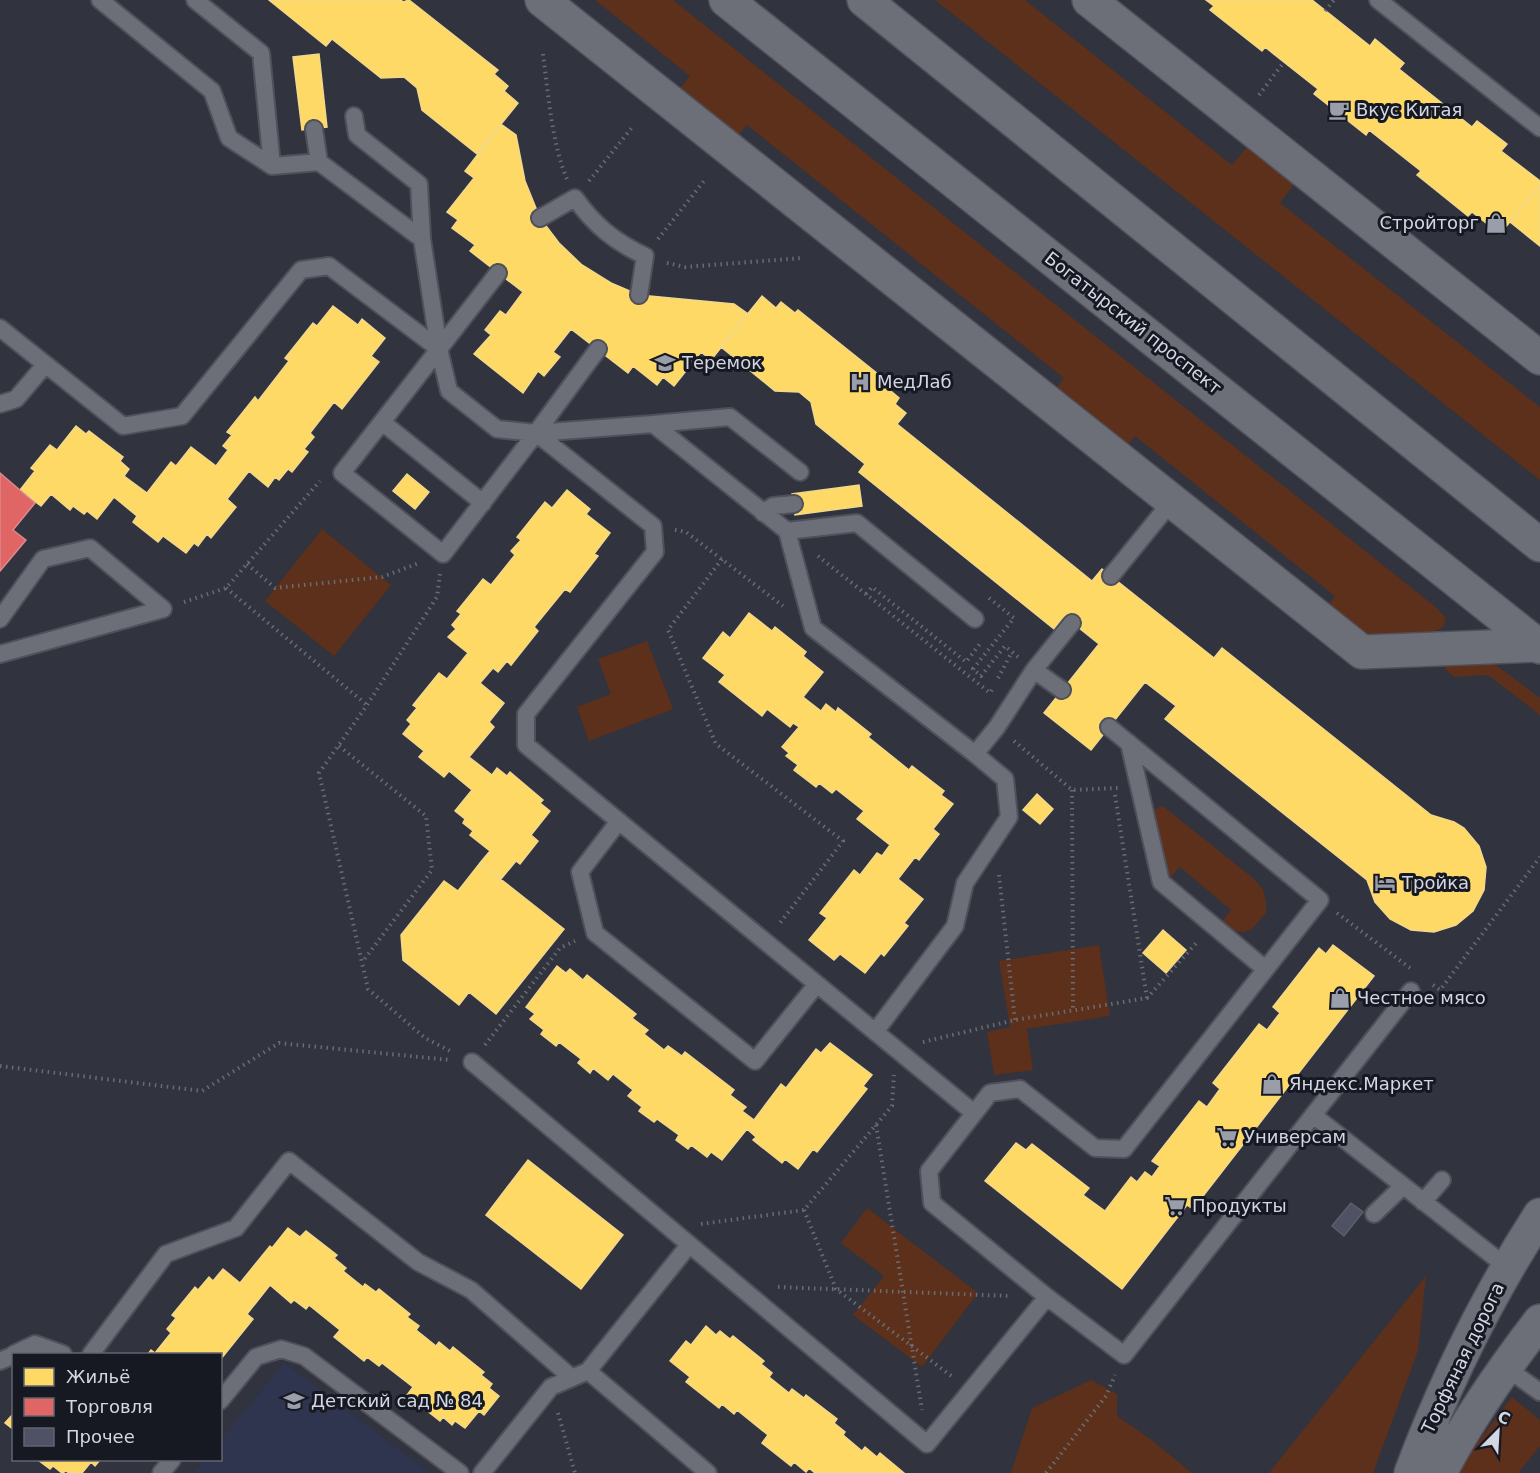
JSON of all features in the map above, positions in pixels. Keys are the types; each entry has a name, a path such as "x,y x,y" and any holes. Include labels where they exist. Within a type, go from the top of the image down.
{"main road":[{"path":"542,0 1362,652 1539,646"},
{"name":"Богатырский проспект","path":"726,0 1539,646"},
{"path":"864,0 1540,545"},
{"path":"1089,0 1540,358"},
{"name":"Торфяная дорога","path":"1411,1473 1465,1345 1507,1267 1540,1215"},
{"name":"Торфяная дорога","path":"1440,1473 1460,1434 1505,1367 1540,1321"}],"lane":[{"path":"100,0 212,91 229,138 272,166 319,162 422,239"},
{"path":"195,0 261,53 272,166"},
{"path":"1378,0 1540,128"},
{"path":"354,116 357,135 419,184 422,239 439,349 449,391 497,429 536,433 730,417 800,471"},
{"path":"314,129 319,162"},
{"path":"540,218 575,198 588,217 606,234 645,256 639,295"},
{"path":"0,328 123,426 182,416 301,270 329,266 439,349"},
{"path":"498,273 342,472 443,554 598,349"},
{"path":"0,404 16,399 45,365"},
{"path":"382,422 483,502"},
{"path":"653,424 787,531 813,628 1005,779 1009,817 965,883 955,926 875,1032"},
{"path":"536,433 653,526 655,552 526,714 526,745 974,1113"},
{"path":"1111,576 1172,501"},
{"path":"763,513 772,506 794,504"},
{"path":"787,531 857,524 975,619"},
{"path":"0,619 43,559 90,548 163,609"},
{"path":"0,654 163,609"},
{"path":"975,754 997,727 1034,670 1072,623"},
{"path":"1034,670 1062,690"},
{"path":"1109,727 1320,900 1264,968 1124,1149 1095,1148 1020,1089 990,1093 929,1171 932,1203 1047,1297 1124,1355 1411,991"},
{"path":"1129,743 1161,882 1264,968"},
{"path":"619,821 580,872 595,933 754,1061 817,984"},
{"path":"472,1062 927,1444 1047,1297"},
{"path":"1314,1115 1507,1267"},
{"path":"93,1353 166,1254 236,1227 289,1161 418,1262 471,1290 572,1378"},
{"path":"1423,1202 1442,1180"},
{"path":"1374,1215 1402,1186"},
{"path":"482,1473 551,1387 588,1371 689,1245"},
{"path":"18,1353 35,1344 60,1353"},
{"path":"222,1399 256,1358 281,1348 304,1356 460,1473"},
{"path":"1505,1367 1540,1392"},
{"path":"588,1371 708,1473"},
{"path":"161,1473 171,1461"}],"path":[{"path":"1325,11 1334,0"},
{"path":"543,54 551,114 563,170 575,198 634,125"},
{"path":"1258,96 1284,62"},
{"path":"704,181 645,256 685,267 802,258"},
{"path":"163,609 226,588 326,475 342,472"},
{"path":"653,526 686,532 813,628"},
{"path":"787,531 990,693 1012,652"},
{"path":"247,564 275,588 382,577 443,554 436,597 367,705 319,773 368,989 425,1038 472,1062"},
{"path":"722,559 668,630 716,744 843,841 765,942"},
{"path":"866,594 872,587 966,662 986,637"},
{"path":"226,588 367,705"},
{"path":"1000,620 1006,611"},
{"path":"1003,631 973,669 981,676 1005,646"},
{"path":"997,727 1072,790 1139,787"},
{"path":"339,746 426,816 428,827 432,870 362,962"},
{"path":"1114,788 1147,998"},
{"path":"1072,790 1073,1011"},
{"path":"995,840 1015,1020"},
{"path":"1431,983 1440,990 1540,857"},
{"path":"1320,900 1413,970"},
{"path":"669,1228 804,1210 892,1106 895,1048 1015,1020 1147,998 1213,925"},
{"path":"472,1062 560,948 595,933"},
{"path":"0,1066 202,1091 279,1043 472,1062"},
{"path":"876,1125 927,1444"},
{"path":"804,1210 836,1289 971,1390"},
{"path":"738,1286 1047,1297"},
{"path":"1046,1473 1106,1396 1124,1355"},
{"path":"551,1387 574,1473"}],"shaded area":[{"path":"595,0 673,0 1437,608 1446,618 1443,627 1428,636 1374,638 1356,634 1324,610 1335,596 1135,436 1124,449 1052,393 1064,378 747,125 736,138 678,91 690,76"},
{"path":"935,0 1025,0 1232,165 1247,147 1294,184 1280,203 1540,407 1540,480"},
{"path":"322,529 391,585 334,656 265,601"},
{"path":"647,641 673,709 589,741 577,707 611,694 598,659"},
{"path":"1485,660 1496,665 1540,698 1540,715 1488,675 1454,677 1446,670 1445,664"},
{"path":"1160,806 1253,878 1263,889 1266,913 1251,930 1242,932 1233,930 1222,922 1231,910 1180,867 1170,878 1165,867 1155,817 1156,809"},
{"path":"1099,945 1110,1016 1027,1029 1033,1070 994,1075 987,1032 1010,1027 999,961"},
{"path":"867,1208 978,1293 922,1367 853,1315 884,1276 841,1243"},
{"path":"1426,1276 1418,1351 1373,1473 1269,1473"},
{"name":"Детский сад № 84","path":"284,1363 430,1473 193,1473 203,1461 222,1461 222,1439"},
{"path":"1091,1380 1117,1394 1117,1416 1153,1441 1192,1473 1011,1473 1032,1408"},
{"path":"1512,1397 1540,1420 1540,1446 1518,1473 1455,1473"}],"building: Жильё":[{"path":"269,0 401,0 403,2 409,0 498,70 494,74 508,86 504,91 518,103 477,154 422,110 417,88 404,77 381,78 332,39 326,46"},
{"path":"1206,0 1312,0 1370,46 1375,39 1404,63 1399,69 1472,127 1477,121 1507,144 1501,151 1540,181 1540,185 1500,234 1472,212 1468,216 1417,175 1421,171 1369,130 1366,135 1314,94 1318,89 1265,47 1262,51 1210,10 1214,6"},
{"path":"319,54 327,127 302,130 293,57"},
{"path":"501,124 516,135 525,181 540,218 559,243 582,265 611,283 639,295 734,304 748,314 711,360 701,352 674,386 663,377 657,385 633,366 628,373 571,329 553,352 560,357 544,376 538,371 523,393 474,354 491,335 485,330 500,311 506,315 523,292 470,251 475,245 452,228 458,220 447,212 474,178 465,171"},
{"path":"1540,185 1540,246 1510,222"},
{"path":"762,296 776,308 781,302 795,313 798,310 889,383 886,387 899,398 895,404 906,413 897,424 1092,581 1102,569 1214,658 1222,648 1431,815 1454,822 1464,828 1479,846 1486,867 1484,890 1473,911 1456,925 1434,932 1411,930 1390,919 1375,902 1367,880 1165,719 1176,706 1145,682 1091,750 1044,713 1099,644 1064,616 1054,629 859,472 865,464 816,424 811,402 799,392 775,391 721,347"},
{"path":"333,306 358,325 362,319 385,338 371,356 379,362 342,409 334,402 310,433 314,437 304,449 308,452 292,472 288,469 279,480 275,477 268,487 249,471 227,499 236,507 211,538 207,534 198,546 194,543 186,553 163,536 158,542 133,522 137,516 114,497 97,519 87,511 84,514 73,506 70,510 51,494 41,506 20,490 35,471 31,468 50,445 57,450 76,426 86,434 89,431 123,457 120,461 129,469 124,476 147,493 171,462 176,466 191,447 216,466 228,450 223,446 232,435 227,432 255,397 258,401 289,361 285,358 313,323 317,326"},
{"path":"407,474 429,492 415,509 393,491"},
{"path":"859,485 862,506 795,515 792,494"},
{"path":"567,490 590,509 586,514 610,533 594,554 598,556 570,592 565,589 534,627 538,631 511,665 507,661 498,672 493,668 480,683 504,703 489,722 494,727 469,757 492,775 497,768 507,776 510,772 543,800 540,803 550,811 531,835 538,841 520,864 516,861 501,879 480,863 490,851 470,835 473,831 463,823 465,819 455,811 472,790 449,771 444,777 419,757 424,751 403,734 411,724 407,720 417,708 413,705 439,673 447,679 468,653 448,637 456,629 452,625 461,614 457,611 483,579 491,585 515,555 511,551 521,540 517,537 545,502 552,508"},
{"path":"749,613 772,631 775,627 806,652 803,656 823,672 803,697 821,711 826,704 836,712 838,708 871,734 868,737 909,770 912,766 944,791 941,795 953,804 933,829 939,834 919,860 915,857 898,879 923,899 904,923 908,926 884,956 881,953 865,973 840,954 834,960 809,940 827,918 820,913 854,870 860,875 877,853 882,856 890,845 857,819 864,811 836,789 832,793 819,783 816,787 794,770 798,765 786,756 789,753 782,747 799,727 793,723 790,727 767,709 762,716 719,682 725,675 703,658 723,632 730,638"},
{"path":"1037,794 1053,809 1040,824 1023,810"},
{"path":"480,863 564,929 496,1014 469,992 459,1005 403,960 401,935 444,881 458,891"},
{"path":"1163,930 1186,950 1166,973 1143,953"},
{"path":"1333,945 1374,976 1193,1209 1187,1205 1122,1289 985,1181 1016,1143 1026,1150 1032,1144 1089,1188 1083,1195 1105,1211 1131,1177 1137,1182 1145,1172 1152,1177 1160,1166 1152,1161 1199,1101 1207,1107 1220,1089 1213,1083 1259,1024 1267,1030 1280,1013 1273,1007 1319,948 1326,954"},
{"path":"557,966 566,973 570,969 583,980 587,975 636,1014 632,1018 648,1030 644,1034 664,1050 668,1046 682,1056 685,1052 734,1090 730,1095 746,1107 742,1111 754,1120 781,1084 786,1088 816,1049 821,1053 830,1043 872,1075 863,1086 867,1089 817,1152 813,1149 798,1169 785,1159 782,1163 753,1140 756,1137 747,1129 722,1160 711,1152 707,1157 691,1145 688,1149 676,1140 679,1135 657,1119 654,1122 639,1111 642,1107 628,1096 633,1090 613,1074 608,1080 593,1068 590,1073 578,1063 581,1059 559,1042 556,1046 541,1034 544,1030 530,1019 535,1014 526,1007"},
{"path":"528,1160 623,1235 581,1289 486,1215"},
{"path":"288,1228 300,1237 306,1231 337,1255 334,1258 346,1268 343,1271 363,1287 365,1284 376,1292 379,1289 410,1314 407,1317 419,1326 416,1330 436,1346 439,1342 450,1351 453,1347 484,1372 481,1375 492,1384 489,1388 499,1396 484,1415 479,1411 465,1428 455,1421 452,1425 443,1417 440,1421 407,1395 413,1387 382,1363 379,1366 367,1357 364,1361 334,1337 340,1330 309,1305 306,1309 294,1300 291,1303 270,1285 247,1314 253,1319 222,1358 222,1353 155,1353 171,1333 167,1329 176,1318 172,1315 195,1287 198,1290 209,1277 213,1281 223,1269 240,1283 270,1246 272,1248"},
{"path":"706,1326 716,1335 720,1331 730,1339 733,1336 764,1361 761,1364 772,1373 769,1377 789,1393 792,1389 804,1398 806,1395 837,1419 834,1423 845,1432 843,1435 862,1451 865,1447 877,1457 880,1453 904,1473 815,1473 809,1468 806,1472 794,1462 791,1466 762,1443 768,1435 737,1410 734,1414 722,1404 719,1408 686,1382 690,1377 670,1361 686,1341 691,1345"},
{"path":"12,1415 12,1428 5,1423"},
{"path":"39,1461 99,1461 95,1466 91,1462 82,1473 66,1471 62,1473 53,1466 50,1469"}],"building: Торговля":[{"path":"0,473 35,503 13,530 26,540 0,571"}],"building: Прочее":[{"path":"1351,1203 1363,1212 1344,1236 1332,1226"}],"place":[{"name":"Вкус Китая","path":"1339,110"},
{"name":"Стройторг","path":"1496,223"},
{"name":"Теремок","path":"665,363"},
{"name":"МедЛаб","path":"860,382"},
{"name":"Тройка","path":"1385,883"},
{"name":"Честное мясо","path":"1340,998"},
{"name":"Яндекс.Маркет","path":"1272,1084"},
{"name":"Универсам","path":"1227,1137"},
{"name":"Продукты","path":"1175,1206"},
{"name":"Детский сад № 84","path":"294,1401"}]}
